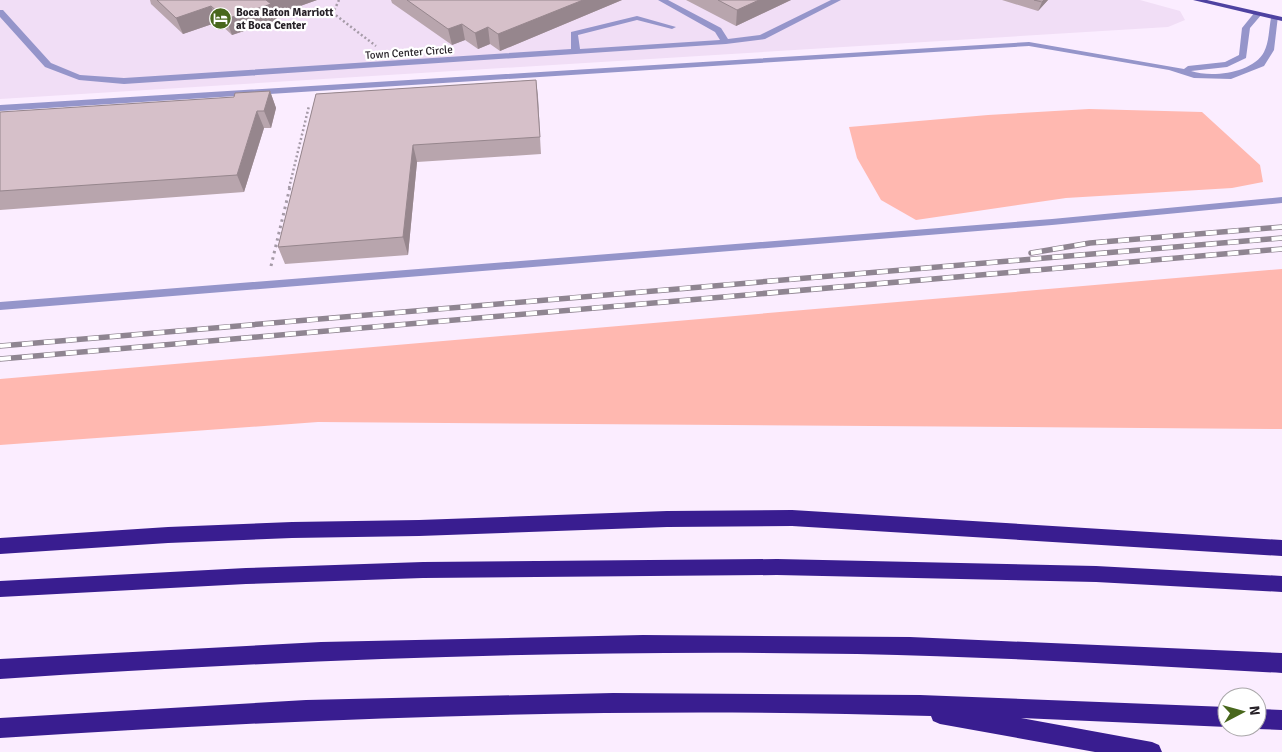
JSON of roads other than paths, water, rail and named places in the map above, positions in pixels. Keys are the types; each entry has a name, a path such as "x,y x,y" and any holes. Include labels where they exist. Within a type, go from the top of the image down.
{"highway":[{"path":"0,546 168,535 292,530 419,528 667,519 792,518 1282,548"},
{"path":"0,589 246,576 423,570 767,567 1096,574 1282,584"},
{"path":"0,669 319,651 481,646 726,644 1023,650 1282,662"},
{"path":"0,728 203,715 473,704 756,702 1036,708 1217,717"},
{"path":"892,705 1152,752"},
{"path":"1267,719 1282,720"}],"main road":[{"path":"1197,0 1278,18"}],"street":[{"path":"662,0 718,30 726,42"},
{"name":"Town Center Circle","path":"0,12 41,60 57,70 93,79 139,80 576,53 717,53 726,42 762,37 836,0"},
{"path":"0,108 130,100 717,53 1029,44 1185,69 1227,64 1243,56 1246,28 1258,14"},
{"path":"576,53 574,34 637,18 672,27"},
{"path":"1170,68 1194,75 1220,77 1231,76 1261,64 1270,50 1278,18"},
{"path":"130,100 139,80"},
{"path":"0,306 1052,222 1282,200"}],"railway":[{"path":"1031,253 1090,243 1282,227"},
{"path":"0,346 1282,238"},
{"path":"0,359 1282,249"}],"place":[{"name":"Boca Raton Marriott at Boca Center","path":"220,18"}]}
